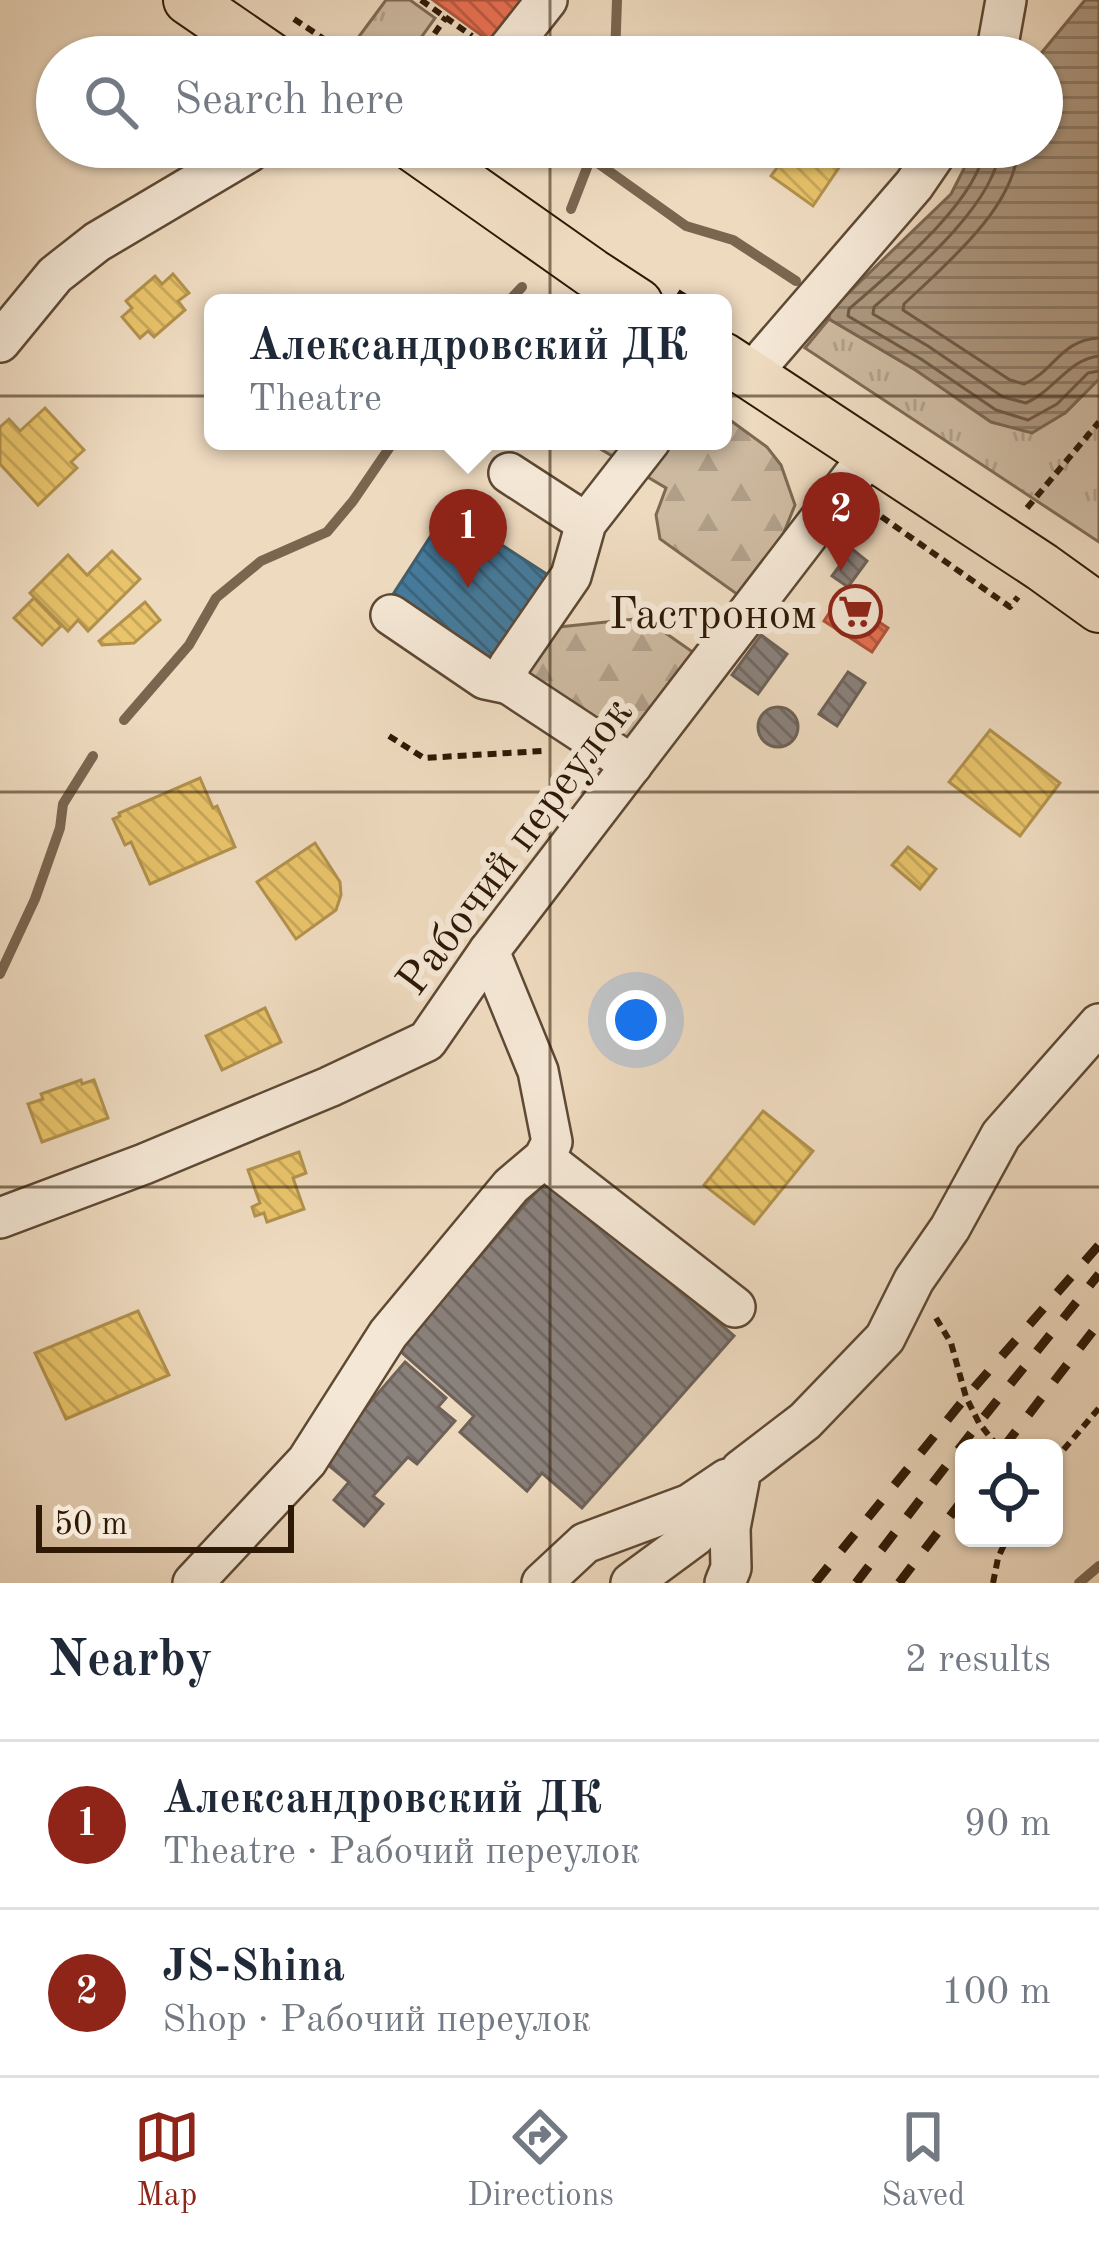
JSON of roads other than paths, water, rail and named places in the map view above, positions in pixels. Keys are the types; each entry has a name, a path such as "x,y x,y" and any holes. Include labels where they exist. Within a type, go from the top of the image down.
{"main road":[{"path":"188,0 278,34"},
{"path":"450,168 624,294"},
{"path":"736,366 1099,608"}],"street":[{"path":"503,36 547,0"},
{"path":"1000,36 1006,0"},
{"path":"0,342 55,275 83,253 223,168"},
{"path":"736,366 926,168"},
{"path":"509,684 509,666 571,575 586,524 643,450"},
{"name":"Рабочий переулок","path":"0,1219 309,1096 428,1041 489,951 870,454"},
{"path":"509,473 586,524"},
{"path":"391,615 485,679 509,684 632,766"},
{"path":"193,1583 307,1461 388,1334 511,1186 544,1158 552,1142 538,1071 489,951"},
{"path":"542,1583 585,1544 691,1504 805,1421 884,1338 1001,1135 1099,1024"},
{"path":"544,1158 735,1307"},
{"path":"631,1583 696,1534 741,1470"},
{"path":"725,1583 731,1568 730,1528 741,1470"}],"water":[{"path":"1085,0 1099,0 1099,379 1065,413 1032,433 991,422 829,319 830,311 951,194 964,168 1063,168 1063,36 1055,36"}],"waterway":[{"path":"616,36 617,0"},
{"path":"571,209 587,168"},
{"path":"605,168 686,226 733,240 796,281"},
{"path":"515,294 522,287"},
{"path":"124,720 189,645 216,598 261,561 327,532 388,450"},
{"path":"0,974 35,899 60,828 63,804 93,756"},
{"path":"1079,1583 1099,1566"}],"railway":[{"path":"815,1583 966,1397 1099,1245"},
{"path":"856,1583 1099,1274"},
{"path":"1010,1439 1099,1323"},
{"path":"899,1583 955,1510"}],"place":[{"name":"JS-Shina","path":"841,571"},
{"name":"Александровский ДК","path":"468,588"},
{"name":"Гастроном","path":"856,612"}]}
